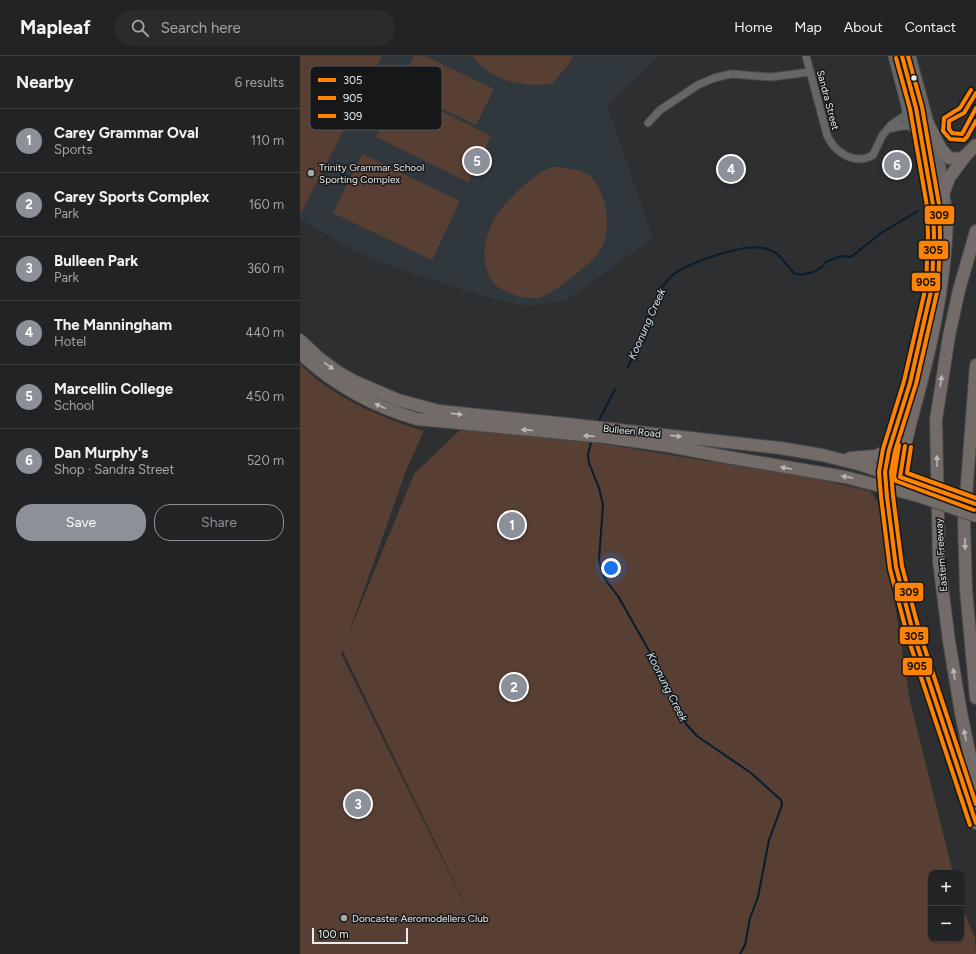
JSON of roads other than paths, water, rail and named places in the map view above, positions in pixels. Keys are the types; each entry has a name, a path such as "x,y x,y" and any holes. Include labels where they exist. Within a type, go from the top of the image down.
{"highway":[{"path":"928,124 941,149 949,158 960,159 966,156"},
{"path":"976,145 949,178 943,190 934,220 932,287 910,383 889,450 885,472 896,567 914,636 976,823"},
{"path":"900,477 905,444 924,373 940,295 947,243 947,216"},
{"name":"Eastern Freeway","path":"976,231 959,290 949,336 936,420 939,562 949,641 976,785"},
{"name":"Bulleen Road","path":"300,340 319,358 338,372 376,392 418,407 452,414 567,429 808,453 833,458 900,477 919,490 976,516"},
{"name":"Bulleen Road","path":"300,353 334,382 353,393 394,412 437,422 567,429 669,446 886,486 919,490 976,504"},
{"path":"976,365 964,523 966,590 976,698"},
{"path":"833,458 867,458 889,450"}],"main road":[{"path":"902,56 916,108 934,220"},
{"path":"910,56 928,124 943,190 947,216"},
{"path":"927,174 932,168 928,124"}],"street":[{"name":"Sandra Street","path":"806,56 827,135 831,144 840,152 857,159 871,157 876,152 880,139 886,130 896,120 916,108"},
{"path":"892,56 910,126 922,144"},
{"path":"648,123 660,110 698,85 714,78 731,74 771,77 810,72"},
{"path":"886,130 895,127 910,126"}],"waterway":[{"name":"Koonung Creek","path":"628,367 662,287 670,277 680,270 723,253 758,247 776,253 794,273 801,275 813,272 822,267 826,262 841,256 851,257 881,233 918,211"},
{"name":"Koonung Creek","path":"597,424 615,389"},
{"name":"Koonung Creek","path":"592,439 588,454 589,463 599,488 603,505 599,560 602,572 607,582 618,596 660,670 686,724 697,736 751,773 781,800 782,805 769,840 758,897 750,918 745,945 740,954"}],"place":[{"name":"Marcellin College","path":"477,161"},
{"name":"Dan Murphy's","path":"897,165"},
{"name":"The Manningham","path":"731,169"},
{"name":"Trinity Grammar School Sporting Complex","path":"311,173"},
{"name":"Carey Grammar Oval","path":"512,525"},
{"name":"Carey Sports Complex","path":"514,687"},
{"name":"Bulleen Park","path":"358,804"},
{"name":"Doncaster Aeromodellers Club","path":"344,918"}]}
